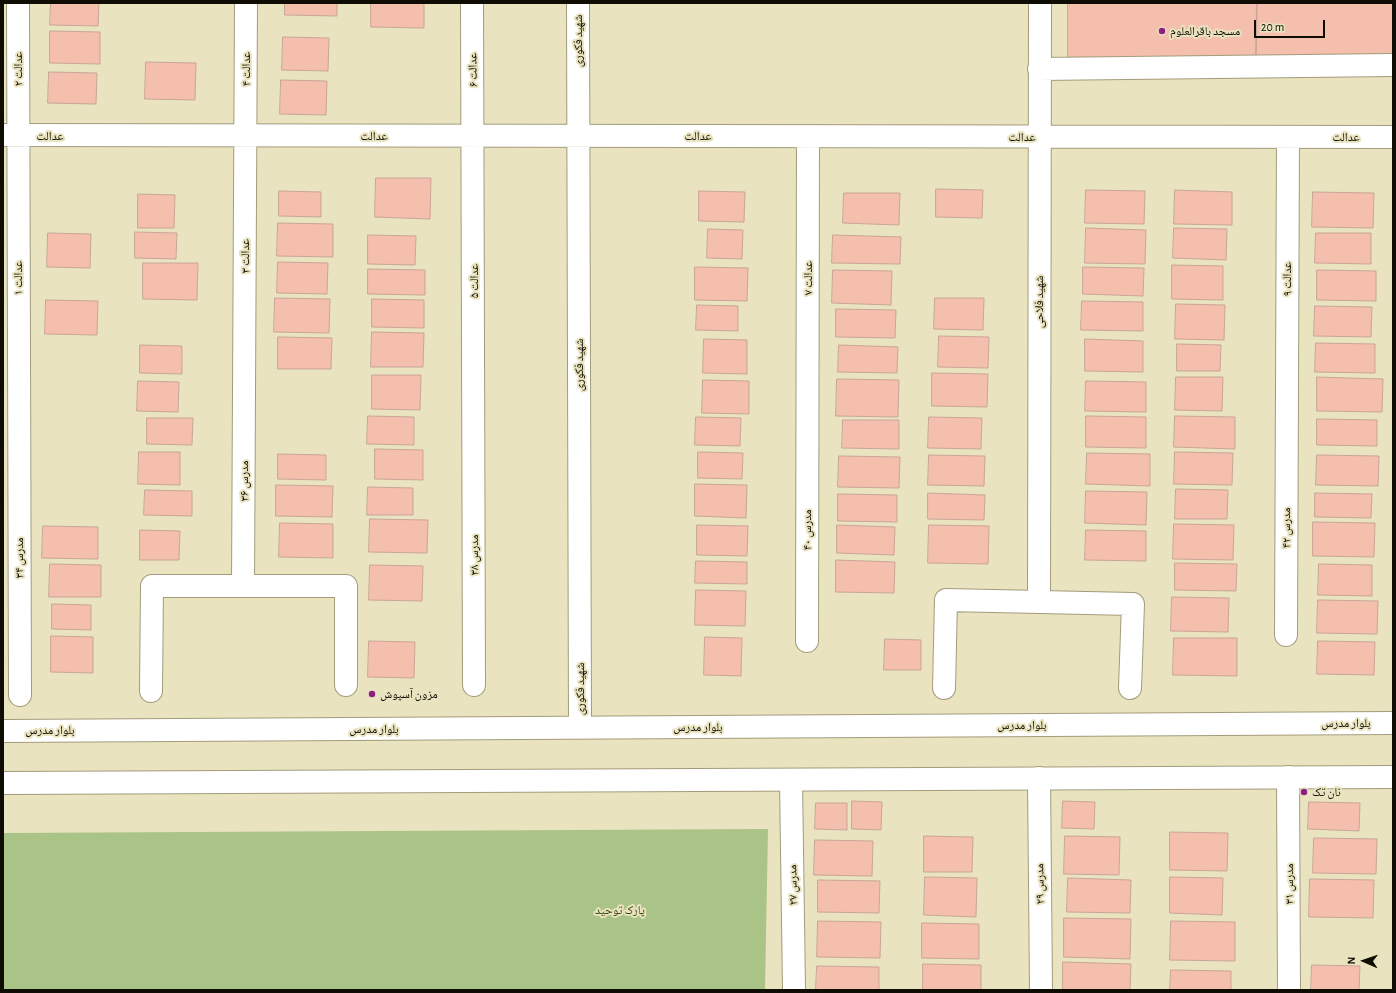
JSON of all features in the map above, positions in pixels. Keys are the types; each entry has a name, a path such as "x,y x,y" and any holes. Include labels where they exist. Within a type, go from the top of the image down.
{"street":[{"name":"عدالت ۲","path":"10,136 18,3"},
{"name":"عدالت ۴","path":"246,3 246,136"},
{"name":"عدالت ۶","path":"472,3 474,136"},
{"name":"شهید فکوری","path":"578,3 580,728"},
{"name":"شهید فلاحی","path":"1039,602 1040,3"},
{"path":"1040,69 1393,65"},
{"name":"عدالت","path":"10,136 1393,137"},
{"name":"عدالت ۱","path":"10,136 18,420"},
{"name":"عدالت ۳","path":"245,375 246,136"},
{"name":"عدالت ۵","path":"474,136 474,425"},
{"name":"عدالت ۷","path":"808,137 808,420"},
{"name":"عدالت ۹","path":"1286,422 1288,137"},
{"name":"مدرس ۳۶","path":"243,586 245,375"},
{"name":"مدرس ۳۴","path":"18,420 20,695"},
{"name":"مدرس ۴۰","path":"807,641 808,420"},
{"name":"مدرس ۴۲","path":"1286,422 1286,635"},
{"name":"مدرس ۳۸","path":"474,425 474,685"},
{"path":"151,691 152,586 346,586 346,686"},
{"path":"944,688 946,600 1134,604 1130,688"},
{"name":"بلوار مدرس","path":"3,731 1393,722"},
{"name":"مدرس ۳۱","path":"1288,777 1289,990"},
{"path":"3,783 1393,777"},
{"name":"مدرس ۲۹","path":"1039,778 1041,990"},
{"name":"مدرس ۲۷","path":"791,780 794,990"}],"green space":[{"name":"پارک توحید","path":"768,829 765,990 3,990 3,833"}],"building":[{"path":"51,3 99,3 98,26 50,25"},
{"path":"285,3 337,3 337,16 285,15"},
{"path":"371,3 424,3 424,28 371,27"},
{"name":"مسجد باقرالعلوم","path":"1068,3 1257,3 1256,59 1068,60"},
{"path":"1257,3 1393,3 1393,60 1256,59"},
{"path":"50,31 100,32 100,64 50,63"},
{"path":"283,37 329,38 328,71 282,70"},
{"path":"146,62 196,63 195,100 145,99"},
{"path":"49,72 97,73 96,104 48,103"},
{"path":"281,80 327,81 326,115 280,114"},
{"path":"376,178 431,178 430,219 375,217"},
{"path":"936,189 983,190 982,218 936,217"},
{"path":"1086,190 1145,191 1144,224 1085,223"},
{"path":"1175,190 1232,192 1232,225 1174,224"},
{"path":"279,191 321,192 321,217 279,216"},
{"path":"699,191 745,192 744,222 699,221"},
{"path":"1313,192 1374,193 1373,228 1312,227"},
{"path":"844,193 900,193 899,225 843,223"},
{"path":"138,194 175,195 174,228 138,228"},
{"path":"278,223 333,224 333,257 277,256"},
{"path":"1086,228 1146,230 1145,264 1085,263"},
{"path":"1174,228 1227,229 1226,260 1173,258"},
{"path":"708,229 743,230 742,259 707,258"},
{"path":"135,232 177,233 176,259 135,258"},
{"path":"48,233 91,234 90,268 47,267"},
{"path":"1316,233 1371,233 1371,264 1315,263"},
{"path":"368,235 416,236 415,265 368,264"},
{"path":"833,235 901,237 900,264 832,263"},
{"path":"278,262 328,263 327,294 277,293"},
{"path":"143,263 198,263 197,300 143,299"},
{"path":"1172,265 1223,266 1223,300 1172,299"},
{"path":"695,267 748,268 747,301 695,300"},
{"path":"1083,267 1144,268 1143,296 1083,294"},
{"path":"368,269 425,270 425,295 368,294"},
{"path":"833,270 892,271 891,305 832,303"},
{"path":"1317,270 1376,271 1376,301 1317,300"},
{"path":"275,298 330,299 329,333 274,332"},
{"path":"935,298 984,298 983,330 934,329"},
{"path":"372,299 424,300 424,328 372,327"},
{"path":"46,300 98,301 97,335 45,334"},
{"path":"1082,301 1143,302 1143,331 1081,330"},
{"path":"1176,304 1225,305 1224,340 1175,339"},
{"path":"697,305 738,306 738,331 696,330"},
{"path":"1315,306 1372,307 1371,337 1314,336"},
{"path":"836,309 896,310 895,338 836,337"},
{"path":"372,332 424,333 423,367 371,367"},
{"path":"939,336 989,337 988,368 938,367"},
{"path":"278,337 332,338 331,369 278,369"},
{"path":"704,339 747,340 747,374 703,373"},
{"path":"1085,339 1143,341 1143,372 1085,371"},
{"path":"1316,343 1375,344 1375,373 1315,372"},
{"path":"1177,344 1221,345 1220,371 1177,371"},
{"path":"140,345 182,346 182,374 140,373"},
{"path":"839,345 898,347 897,373 838,372"},
{"path":"932,373 988,374 987,407 932,406"},
{"path":"372,375 421,375 420,410 372,409"},
{"path":"1176,377 1223,377 1222,411 1175,410"},
{"path":"1317,377 1383,379 1382,412 1317,411"},
{"path":"837,379 899,380 898,417 836,416"},
{"path":"703,380 749,381 749,414 702,413"},
{"path":"138,381 179,382 178,412 137,411"},
{"path":"1086,381 1146,382 1146,412 1085,411"},
{"path":"368,416 414,417 414,445 367,444"},
{"path":"1086,416 1146,417 1146,448 1086,447"},
{"path":"1175,416 1235,417 1235,449 1174,447"},
{"path":"696,417 741,418 740,446 695,445"},
{"path":"929,417 982,418 981,449 928,448"},
{"path":"147,418 193,418 192,445 147,444"},
{"path":"1317,419 1377,420 1377,446 1317,445"},
{"path":"843,420 899,420 899,449 842,448"},
{"path":"375,449 423,450 423,480 375,479"},
{"path":"139,452 180,452 180,485 138,484"},
{"path":"698,452 743,453 742,479 698,478"},
{"path":"1175,452 1233,453 1232,485 1174,484"},
{"path":"1087,453 1150,454 1150,486 1086,484"},
{"path":"278,454 326,455 326,480 278,479"},
{"path":"929,455 985,456 984,486 928,485"},
{"path":"1317,455 1379,456 1378,486 1316,485"},
{"path":"839,456 900,457 899,488 838,487"},
{"path":"695,484 747,485 746,518 695,516"},
{"path":"276,485 333,486 332,517 276,516"},
{"path":"368,487 413,488 413,515 367,515"},
{"path":"1176,489 1228,490 1227,519 1175,519"},
{"path":"145,490 192,491 192,516 144,515"},
{"path":"1086,491 1147,492 1146,525 1085,523"},
{"path":"928,493 985,495 984,520 928,519"},
{"path":"1315,493 1372,494 1371,518 1315,517"},
{"path":"838,494 897,495 897,522 838,521"},
{"path":"370,519 428,520 427,553 369,552"},
{"path":"1313,522 1375,523 1374,557 1313,556"},
{"path":"280,523 333,524 333,558 279,557"},
{"path":"1174,524 1234,525 1233,560 1173,559"},
{"path":"697,525 748,526 747,556 697,555"},
{"path":"837,525 895,527 894,555 837,553"},
{"path":"929,525 989,526 988,564 928,563"},
{"path":"43,526 98,527 98,559 42,558"},
{"path":"140,530 180,531 179,560 140,560"},
{"path":"1086,530 1146,531 1146,561 1085,560"},
{"path":"836,560 895,562 894,593 836,592"},
{"path":"696,561 747,562 747,584 695,583"},
{"path":"1175,563 1237,564 1236,591 1175,590"},
{"path":"50,564 101,565 101,597 49,597"},
{"path":"1319,564 1372,565 1372,596 1318,595"},
{"path":"370,565 423,566 422,601 369,600"},
{"path":"696,590 746,591 745,626 695,625"},
{"path":"1172,597 1229,598 1228,632 1171,631"},
{"path":"1318,600 1378,601 1377,634 1317,633"},
{"path":"52,604 91,605 91,630 52,629"},
{"path":"51,636 93,637 93,673 51,672"},
{"path":"705,637 742,638 741,676 704,675"},
{"path":"1174,638 1237,638 1237,676 1173,675"},
{"path":"885,639 921,640 921,670 884,670"},
{"path":"369,641 415,642 414,678 368,677"},
{"path":"1318,641 1375,642 1374,675 1317,674"},
{"path":"852,801 882,802 881,830 852,829"},
{"path":"1063,801 1095,802 1094,829 1062,828"},
{"path":"1309,802 1360,803 1359,831 1308,829"},
{"path":"816,803 847,803 847,830 815,829"},
{"path":"1170,832 1228,833 1227,871 1170,870"},
{"path":"924,836 973,837 972,872 924,872"},
{"path":"1065,836 1120,837 1119,875 1064,874"},
{"path":"1314,838 1377,839 1376,874 1313,873"},
{"path":"815,840 873,841 872,876 814,875"},
{"path":"925,877 977,878 976,917 924,915"},
{"path":"1170,877 1223,878 1222,915 1170,913"},
{"path":"1068,878 1131,880 1130,913 1067,912"},
{"path":"1310,879 1374,880 1373,918 1309,917"},
{"path":"818,880 880,881 879,913 818,912"},
{"path":"1064,918 1131,919 1130,959 1064,957"},
{"path":"818,921 881,922 880,958 817,957"},
{"path":"1171,921 1235,922 1235,961 1170,960"},
{"path":"922,923 979,924 979,959 922,958"},
{"path":"1063,962 1131,964 1130,990 1063,990"},
{"path":"923,964 981,965 981,990 923,990"},
{"path":"1312,965 1360,966 1359,990 1311,990"},
{"path":"817,966 879,967 879,990 816,990"},
{"path":"1171,970 1231,971 1231,990 1170,990"}],"place":[{"name":"مسجد باقرالعلوم","path":"1162,31"},
{"name":"مزون آسپوش","path":"372,694"},
{"name":"نان تک","path":"1304,792"}]}
